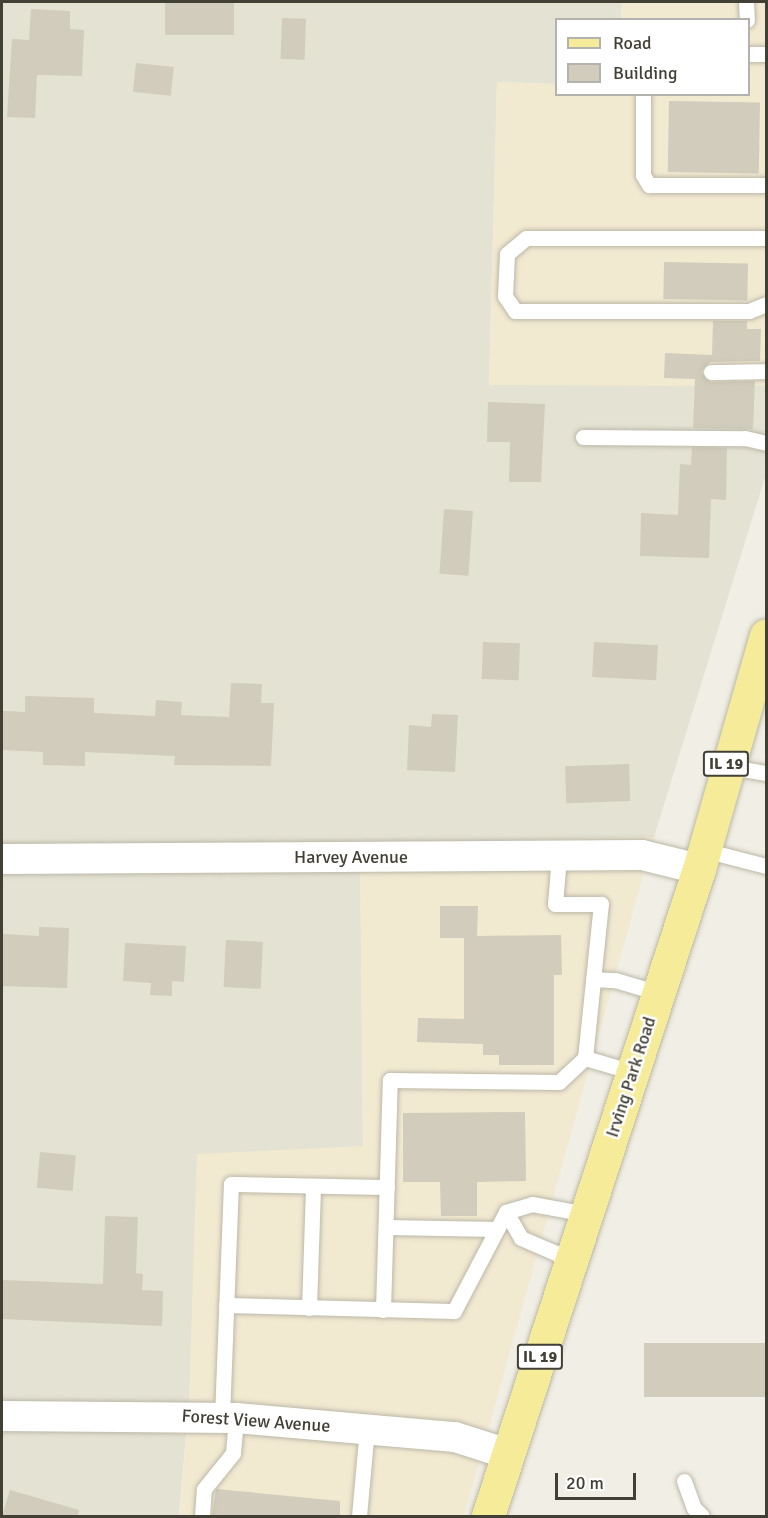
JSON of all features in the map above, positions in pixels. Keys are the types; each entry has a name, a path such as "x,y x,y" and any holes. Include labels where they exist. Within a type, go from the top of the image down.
{"main road":[{"name":"Irving Park Road","path":"488,1516 659,993 701,860 725,766 758,693 766,634"}],"street":[{"name":"Harvey Avenue","path":"2,859 642,855 701,860"},
{"name":"Forest View Avenue","path":"2,1416 229,1417 463,1438 507,1454"}],"lane":[{"path":"746,2 747,18"},
{"path":"750,54 766,54"},
{"path":"643,96 644,175 650,185 766,185"},
{"path":"766,238 526,238 507,254 505,296 515,311 749,311 766,304"},
{"path":"711,372 766,371"},
{"path":"583,437 745,438 766,443"},
{"path":"725,766 766,773"},
{"path":"383,1310 390,1080 559,1082 585,1058 601,904 555,904 559,856"},
{"path":"701,860 766,866"},
{"path":"593,979 615,980 659,993"},
{"path":"585,1058 633,1072"},
{"path":"202,1516 204,1489 233,1453 229,1417 226,1305 231,1184 387,1187"},
{"path":"309,1308 314,1186"},
{"path":"226,1305 454,1311 506,1212 532,1204 587,1214"},
{"path":"506,1212 521,1238 572,1260"},
{"path":"386,1227 497,1229"},
{"path":"359,1516 367,1428"},
{"path":"684,1481 702,1516"}],"shaded area":[{"path":"2,2 622,2 621,18 555,18 555,84 497,82 489,384 766,386 766,474 654,837 360,844 363,1147 189,1398 179,1516 2,1516"},
{"path":"622,2 766,2 766,386 489,385 497,82 555,84 555,96 750,96 750,18 621,18"},
{"path":"654,837 464,1516 180,1516 189,1398 197,1154 363,1146 360,844"}],"building":[{"path":"165,2 234,2 234,35 165,35"},
{"path":"31,9 70,11 70,29 84,30 82,76 37,75 35,118 7,117 12,39 29,40"},
{"path":"282,18 306,19 305,60 281,59"},
{"path":"136,63 174,67 171,96 133,92"},
{"path":"669,101 760,103 759,174 668,172"},
{"path":"664,262 748,263 747,300 663,299"},
{"path":"713,321 747,321 747,329 761,329 760,361 710,362 701,372 711,382 755,381 753,429 693,428 695,379 664,378 665,353 712,355"},
{"path":"488,402 545,404 541,482 509,482 510,442 487,442"},
{"path":"692,447 727,448 726,500 711,499 709,558 640,556 641,513 678,515 680,464 691,465"},
{"path":"444,509 473,511 468,576 439,574"},
{"path":"483,642 520,643 519,680 482,679"},
{"path":"594,642 658,645 656,680 592,677"},
{"path":"231,683 262,684 261,703 274,703 271,766 174,765 175,756 85,752 85,766 43,765 43,752 2,750 2,711 25,712 25,696 94,698 94,713 155,716 156,700 182,702 181,715 229,717"},
{"path":"432,714 458,715 455,772 407,770 409,725 431,727"},
{"path":"629,764 630,801 566,803 565,766"},
{"path":"440,906 478,906 477,936 561,935 562,975 554,975 554,1065 499,1065 499,1055 483,1055 483,1044 417,1042 418,1018 464,1019 464,938 440,938"},
{"path":"39,927 69,928 67,988 2,986 2,934 39,936"},
{"path":"226,940 263,942 260,989 224,987"},
{"path":"125,943 186,946 184,982 172,981 172,996 150,995 151,983 123,981"},
{"path":"525,1112 526,1181 477,1182 477,1216 441,1216 440,1182 403,1182 403,1113"},
{"path":"40,1152 76,1155 73,1191 37,1188"},
{"path":"105,1216 138,1217 136,1273 143,1274 142,1290 163,1291 162,1326 2,1319 2,1280 103,1284"},
{"path":"644,1343 766,1343 766,1397 644,1397"},
{"path":"216,1489 340,1501 340,1516 212,1516"},
{"path":"10,1490 79,1510 78,1516 2,1516"}]}
